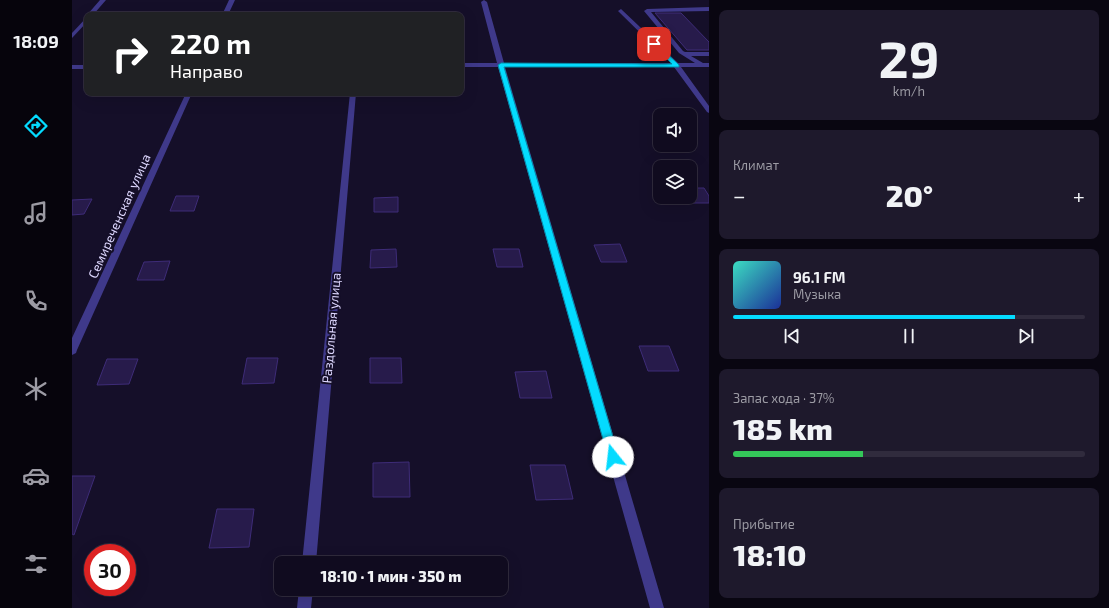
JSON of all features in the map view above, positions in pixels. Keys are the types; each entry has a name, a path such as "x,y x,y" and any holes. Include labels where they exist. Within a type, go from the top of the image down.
{"street":[{"path":"93,12 103,0"},
{"path":"226,12 232,0"},
{"path":"484,2 657,608"},
{"path":"706,65 684,54 647,11 709,6"},
{"path":"621,11 677,66 709,112"},
{"path":"72,36 84,22"},
{"path":"684,54 709,54"},
{"path":"464,65 706,65"},
{"path":"72,67 84,67"},
{"name":"Семиреченская улица","path":"72,350 188,96"},
{"name":"Раздольная улица","path":"309,556 353,96"},
{"path":"304,608 305,596"}],"building":[{"path":"655,13 681,13 709,42 709,50 687,50"},
{"path":"697,188 704,188 709,196 709,203 697,203"},
{"path":"176,196 199,196 194,211 170,211"},
{"path":"398,197 398,212 374,212 374,198"},
{"path":"92,199 84,214 72,215 72,200"},
{"path":"620,244 627,262 601,262 594,245"},
{"path":"396,249 397,267 370,268 371,250"},
{"path":"493,249 519,249 523,267 497,267"},
{"path":"170,261 164,280 137,280 144,262"},
{"path":"639,346 669,346 679,371 648,371"},
{"path":"247,358 278,358 274,383 242,384"},
{"path":"370,358 401,358 402,383 370,383"},
{"path":"107,359 138,359 129,384 97,385"},
{"path":"546,371 552,398 520,398 515,372"},
{"path":"409,462 410,497 373,497 373,463"},
{"path":"530,465 565,465 573,499 536,500"},
{"path":"72,476 95,476 74,535 72,534"},
{"path":"217,509 254,509 249,547 209,548"}],"route":[{"path":"613,457 501,65 677,66 654,44"}]}
